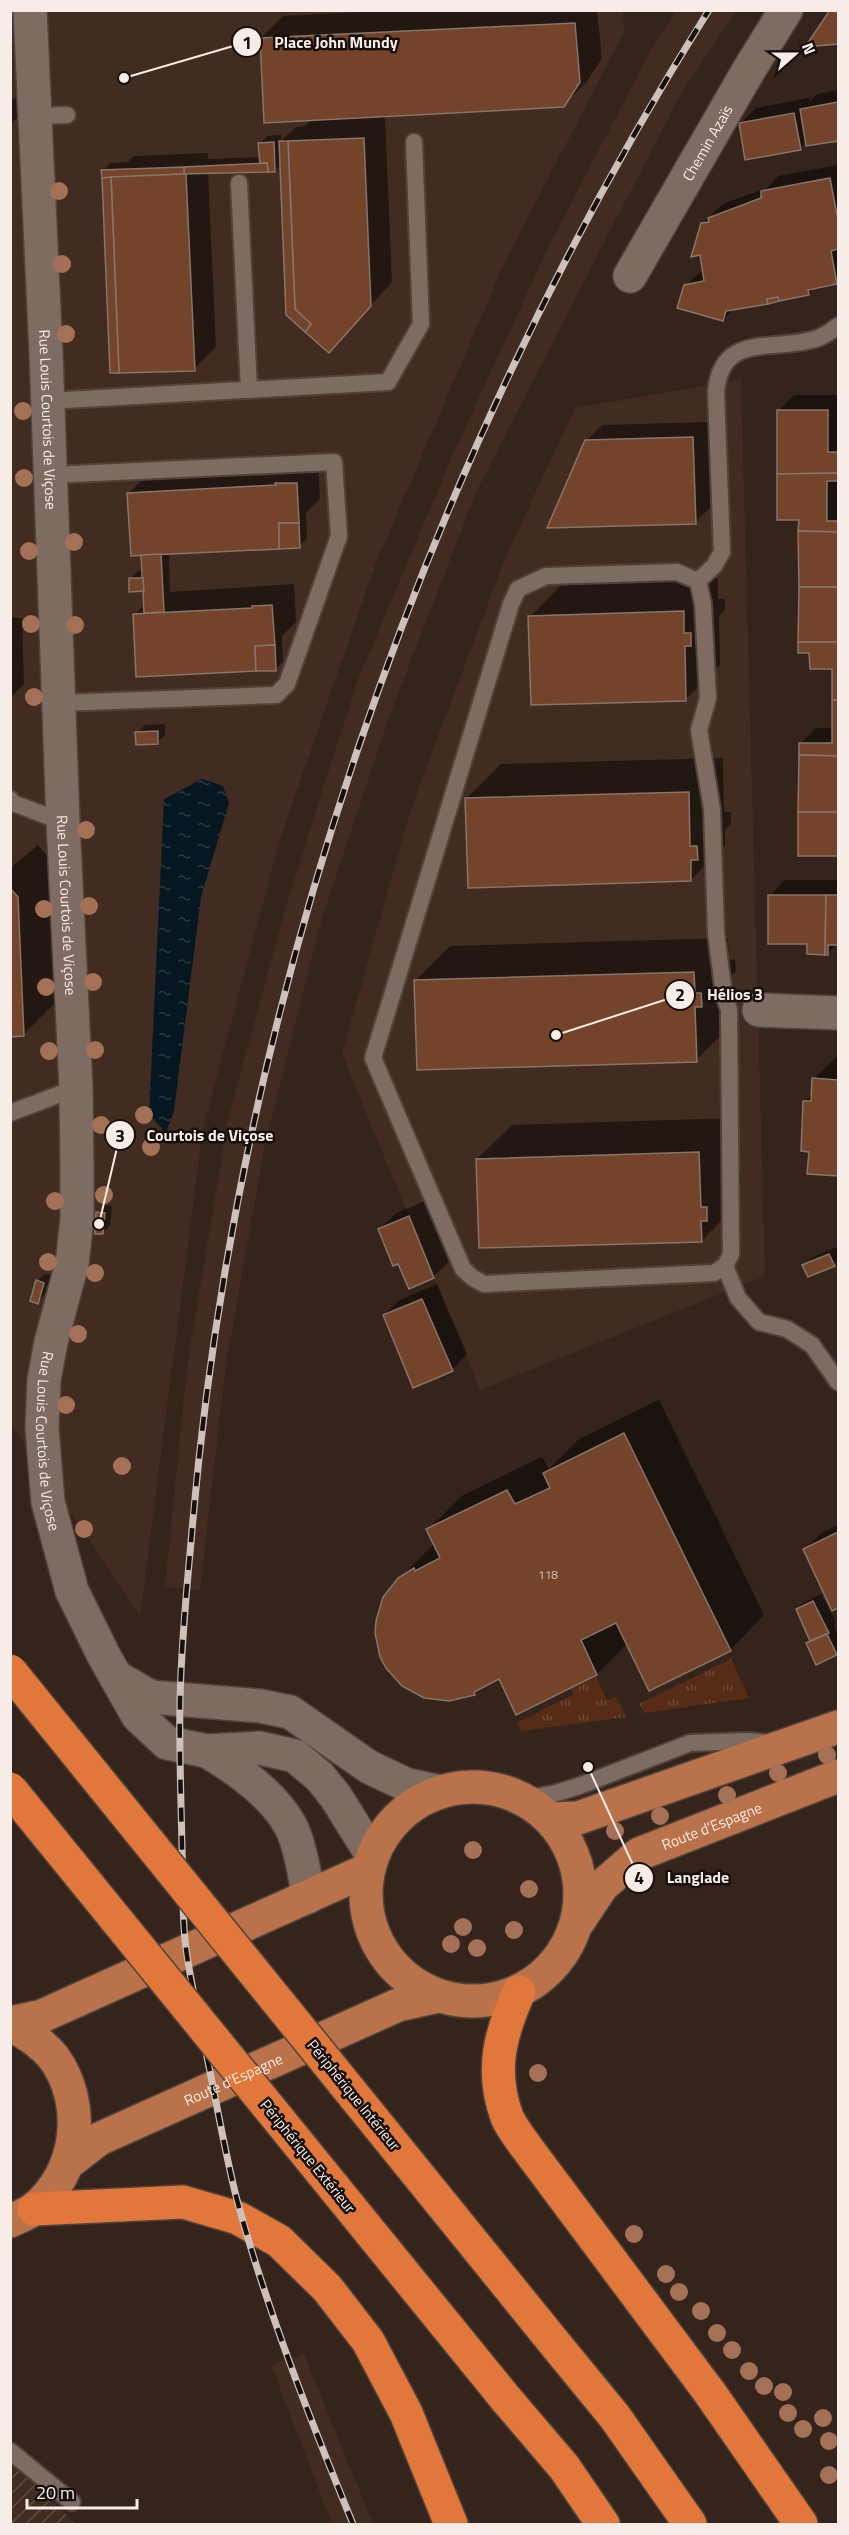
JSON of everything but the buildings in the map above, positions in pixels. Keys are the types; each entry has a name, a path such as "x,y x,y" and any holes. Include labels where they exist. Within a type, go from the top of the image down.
{"highway":[{"name":"Périphérique Intérieur","path":"10,1671 615,2417 690,2524"},
{"name":"Périphérique Extérieur","path":"10,1789 506,2399 564,2467 603,2524"},
{"path":"519,1992 506,2022 497,2073 507,2118 526,2148 710,2393 801,2524"},
{"path":"22,2215 183,2202 238,2218 279,2241 327,2288 368,2341 406,2413 451,2524"}],"main road":[{"path":"550,1819 578,1818 838,1727"},
{"name":"Route d'Espagne","path":"577,1924 602,1886 639,1854 838,1776"},
{"path":"10,2024 42,2016 308,1897 370,1863 399,1817 418,1802 441,1792 468,1787 496,1789 523,1799 550,1819 564,1837 574,1857 580,1879 577,1924 568,1945 555,1964 538,1980 519,1992 493,2000 466,2002 439,1996 414,1983 393,1965 378,1942 369,1916 370,1863"},
{"name":"Route d'Espagne","path":"68,2163 99,2139 121,2129 399,2005 439,1996"},
{"path":"10,2024 34,2038 53,2058 67,2081 74,2118 74,2137 68,2163 54,2188 22,2215"}],"street":[{"name":"Rue Louis Courtois de Viçose","path":"30,10 76,1088 77,1219 72,1264 51,1342 44,1380 42,1428 48,1502 72,1592 138,1716 167,1743 207,1751 260,1748 295,1756 320,1777 331,1791 370,1863"},
{"name":"Chemin Azaïs","path":"630,276 786,10"},
{"path":"744,1010 838,1013"},
{"path":"116,1677 151,1697 260,1706 290,1713 369,1767 407,1785 441,1792"},
{"name":"Rue Louis Courtois de Viçose","path":"207,1751 269,1797 291,1825 306,1878 308,1897"}],"lane":[{"path":"34,116 67,115"},
{"path":"48,401 388,382 421,324 414,142"},
{"path":"239,183 249,390"},
{"path":"698,581 714,566 722,552 716,392 722,366 742,349 819,338 838,326"},
{"path":"51,475 334,462 339,536 287,684 276,695 59,703"},
{"path":"677,572 698,581 703,604 708,698 699,730 712,809 717,933 724,994 744,1010 731,1254 725,1266 714,1273 484,1284 472,1278 463,1269 373,1058 472,728 510,604 518,589 546,576 677,572"},
{"path":"10,799 14,803 63,822"},
{"path":"10,1113 76,1088"},
{"path":"725,1266 738,1298 759,1322 787,1329 813,1345 838,1382"},
{"path":"523,1799 553,1794 579,1786 690,1743 748,1742 788,1745"},
{"path":"10,2451 72,2502"}],"shaded area":[{"path":"677,10 736,11 679,97 477,490 391,712 321,922 265,1145 226,1364 200,1590 165,1587 188,1359 228,1119 288,899 357,682 454,452 547,250 650,51"},
{"path":"10,11 623,11 624,32 504,264 376,563 280,839 203,1129 140,1616 11,1424"},
{"path":"741,380 765,1276 480,1390 342,1054 405,829 424,773 507,554 575,408"},
{"path":"304,2354 373,2524 332,2524 271,2365"},
{"path":"11,2460 75,2524 11,2524"}],"green space":[{"path":"731,1659 749,1698 644,1713 639,1704"},
{"path":"596,1677 607,1700 616,1697 627,1717 521,1731 517,1723 574,1694 571,1689"}],"water":[{"path":"202,779 223,786 229,803 201,897 174,1111 166,1133 149,1114 164,799"}],"railway":[{"path":"353,2524 290,2364 237,2200 185,1940 180,1755 181,1661 191,1542 214,1341 250,1141 299,942 359,746 431,554 513,366 606,185 709,10"}],"place":[{"name":"Place John Mundy","path":"124,78"},
{"name":"Hélios 3","path":"556,1035"},
{"name":"Courtois de Viçose","path":"99,1224"},
{"name":"Langlade","path":"588,1767"}]}
